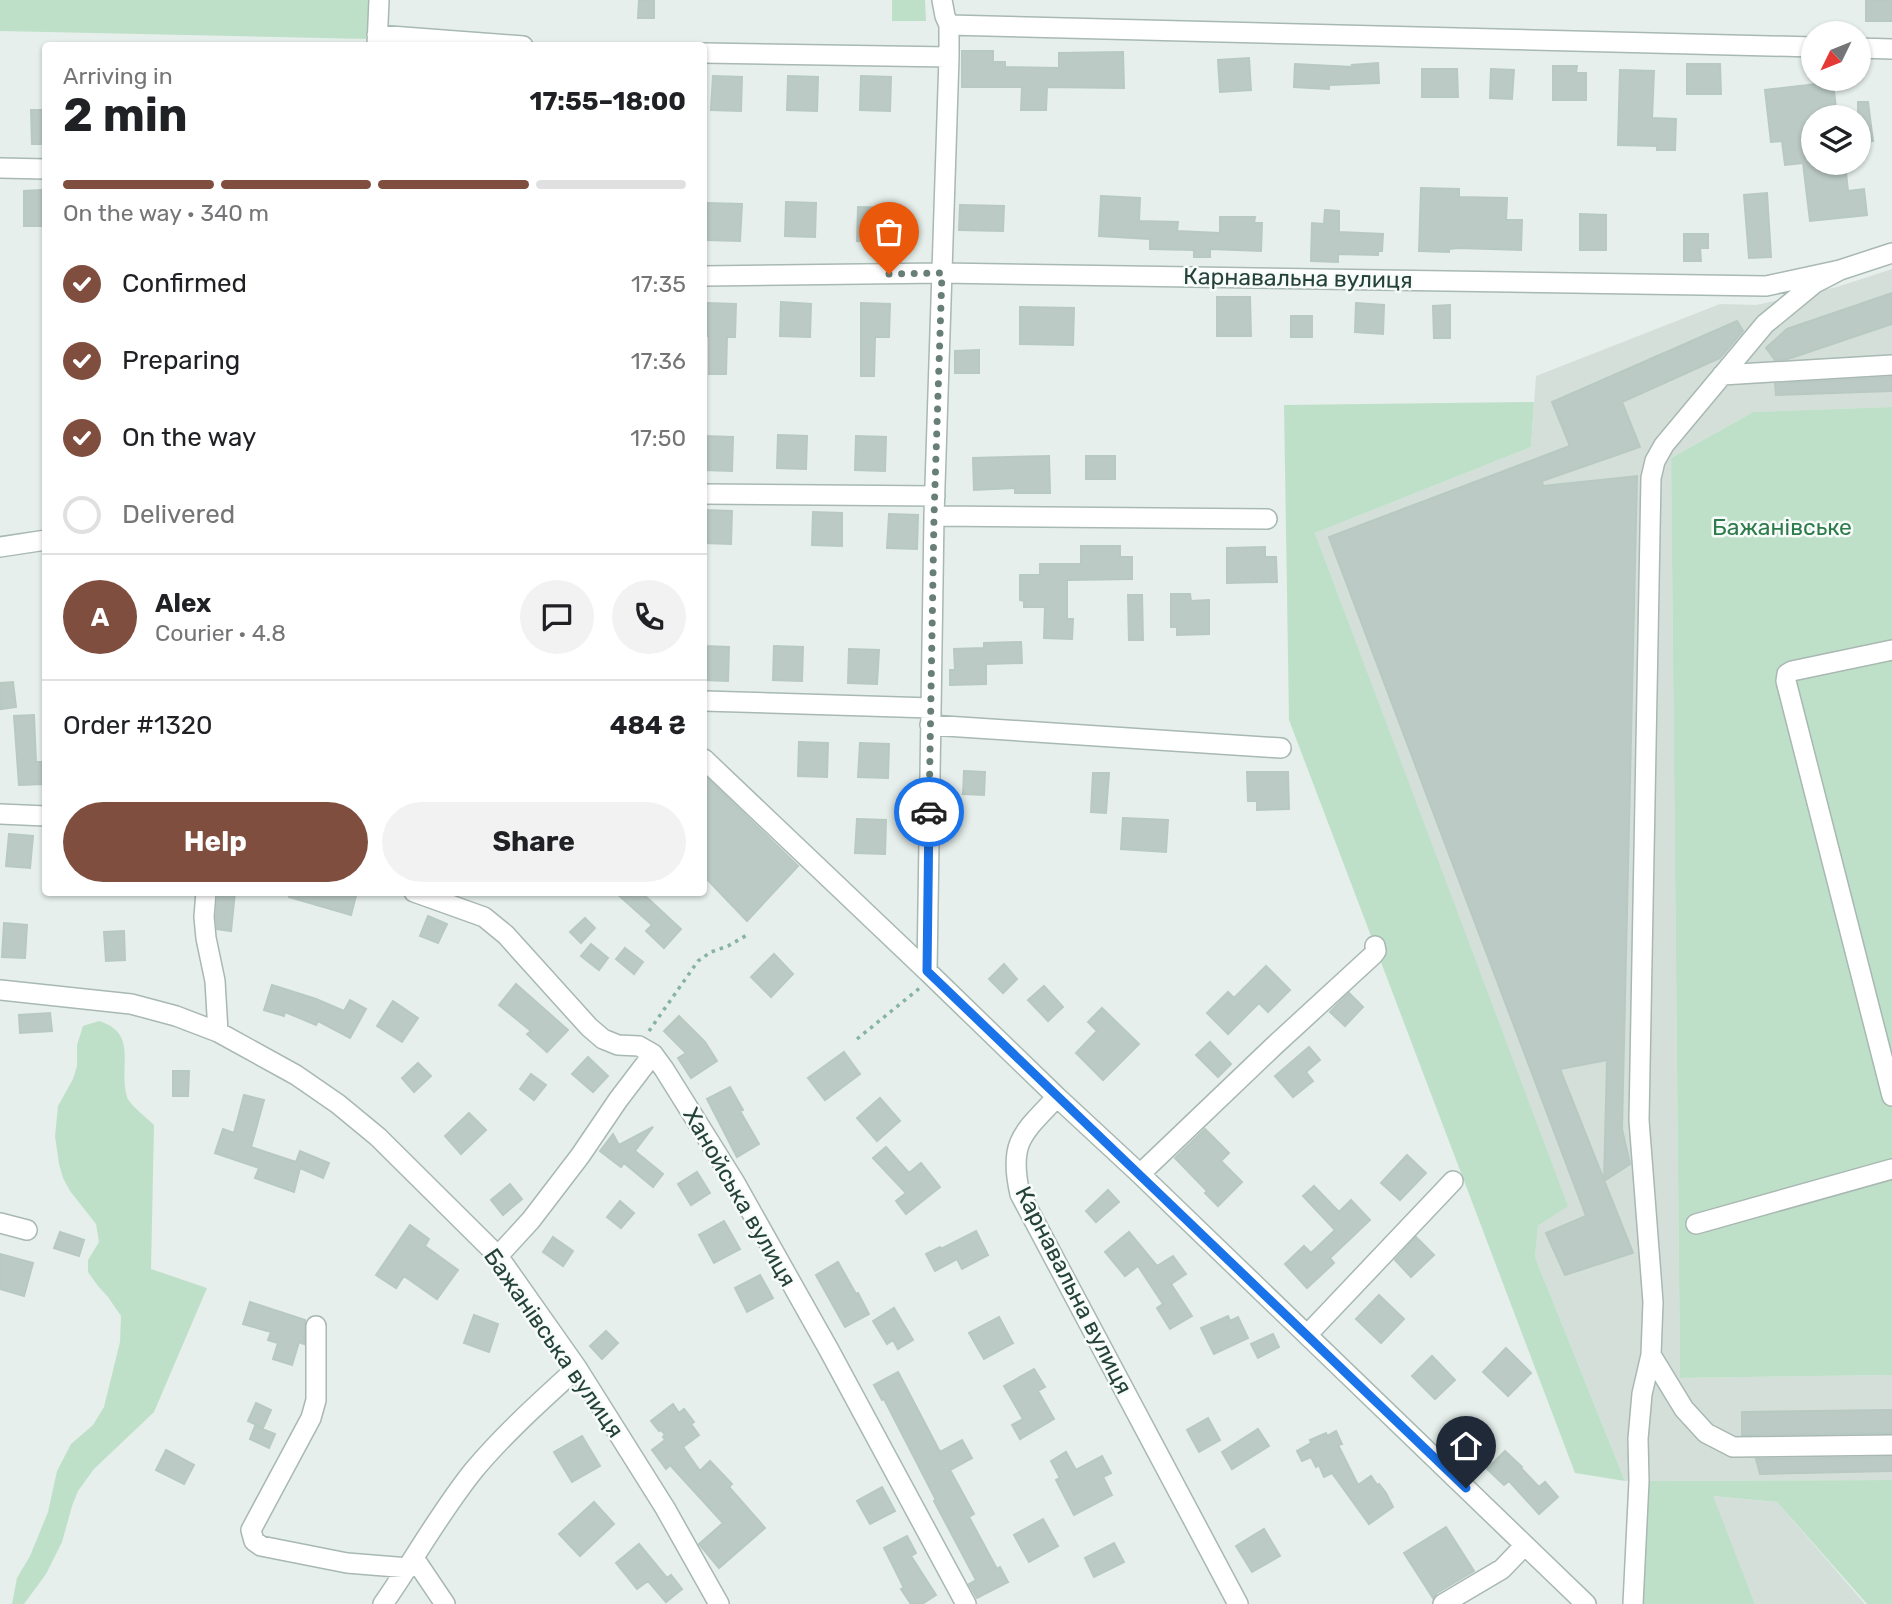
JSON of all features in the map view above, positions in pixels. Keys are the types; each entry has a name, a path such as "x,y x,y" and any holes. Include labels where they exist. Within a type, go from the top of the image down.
{"street":[{"path":"379,0 377,40 426,42"},
{"path":"930,974 934,516 949,57 949,25 942,0"},
{"path":"949,25 1801,47"},
{"path":"1871,48 1892,48"},
{"path":"707,53 949,57"},
{"path":"0,168 42,169"},
{"name":"Карнавальна вулиця","path":"707,276 942,273 1766,286 1840,270 1892,253"},
{"path":"1633,1604 1639,1480 1638,1439 1642,1394 1651,1355 1653,1302 1639,1120 1651,478 1655,461 1664,445 1765,324 1815,283 1840,270"},
{"path":"1722,375 1892,365"},
{"path":"707,494 935,496"},
{"path":"934,516 1267,519"},
{"path":"0,547 42,541"},
{"path":"1892,650 1792,671 1787,674 1786,681 1892,1096"},
{"path":"707,701 931,716 1281,748"},
{"path":"707,762 1586,1604"},
{"path":"0,814 42,816"},
{"path":"206,896 205,928 215,981 218,1032"},
{"path":"425,896 484,917 506,935 603,1039 646,1050 618,1100 580,1156 531,1220 498,1256"},
{"path":"1140,1174 1373,955 1375,946"},
{"name":"Бажанівська вулиця","path":"0,990 131,1004 176,1016 218,1032 296,1075 379,1137 498,1256 577,1368 665,1508 719,1604"},
{"name":"Ханойська вулиця","path":"646,1050 664,1069 734,1181 966,1604"},
{"name":"Карнавальна вулиця","path":"1057,1097 1021,1138 1016,1154 1020,1194 1238,1604"},
{"path":"1696,1224 1892,1169"},
{"path":"1307,1335 1453,1181"},
{"path":"0,1223 27,1230"},
{"path":"316,1326 316,1400 311,1418 251,1530 254,1541 261,1546 347,1563 412,1563"},
{"path":"1651,1355 1684,1409 1706,1433 1732,1447 1892,1445"},
{"path":"383,1604 473,1471 509,1432 577,1368"},
{"path":"1443,1604 1502,1569 1525,1545"},
{"path":"412,1563 444,1604"}],"path":[{"path":"646,1050 698,961 747,935"},
{"path":"857,1039 930,974"}],"shaded area":[{"path":"1892,269 1892,407 1753,412 1671,458 1680,1378 1892,1375 1892,1480 1625,1481 1535,1257 1538,1226 1567,1206 1315,533 1531,447 1536,376 1720,304 1756,305 1837,287"},
{"path":"1712,1496 1777,1502 1865,1604 1755,1604"}],"green space":[{"path":"0,0 370,0 366,39 0,31"},
{"path":"892,0 925,0 926,21 892,21"},
{"path":"1534,402 1531,447 1315,533 1568,1206 1538,1226 1535,1257 1625,1481 1575,1473 1289,720 1284,405"},
{"name":"Бажанівське","path":"1892,407 1892,1375 1680,1378 1671,458 1753,412"},
{"path":"99,1021 111,1026 119,1034 125,1052 125,1086 128,1100 154,1125 151,1269 207,1288 154,1412 94,1469 78,1491 62,1542 46,1574 24,1604 12,1604 17,1578 30,1556 48,1512 57,1471 71,1444 93,1425 104,1407 120,1342 121,1316 88,1272 88,1260 99,1242 96,1224 63,1178 55,1136 58,1106 73,1079 77,1066 77,1045 83,1026"},
{"path":"1892,1480 1892,1604 1867,1604 1777,1502 1713,1496 1755,1604 1633,1604 1639,1481"}],"building":[{"path":"639,0 654,0 654,18 638,18"},
{"path":"1866,0 1892,0 1892,21 1866,21"},
{"path":"962,51 993,51 993,62 1005,62 1005,67 1059,68 1059,53 1123,52 1124,88 1047,87 1046,110 1021,110 1022,87 962,87"},
{"path":"1249,58 1251,90 1220,92 1218,60"},
{"path":"1378,63 1379,83 1329,85 1329,89 1294,87 1295,64 1353,67 1352,65"},
{"path":"1687,64 1720,64 1721,94 1687,94"},
{"path":"1553,66 1577,66 1576,73 1586,73 1586,100 1553,100"},
{"path":"1422,69 1457,69 1458,97 1422,97"},
{"path":"1491,69 1514,70 1512,99 1490,98"},
{"path":"1620,70 1654,71 1652,118 1676,119 1675,150 1657,150 1657,146 1618,145"},
{"path":"713,76 742,77 741,111 711,110"},
{"path":"788,76 818,77 817,111 787,110"},
{"path":"861,76 891,77 890,111 860,110"},
{"path":"1801,86 1801,91 1834,91 1836,105 1801,105 1801,163 1785,165 1782,141 1771,142 1765,90"},
{"path":"31,110 42,110 42,144 32,144"},
{"path":"1804,175 1846,175 1848,191 1864,189 1867,215 1810,221"},
{"path":"1421,188 1459,189 1459,197 1507,198 1506,220 1522,220 1521,250 1458,248 1449,249 1449,252 1419,251"},
{"path":"41,190 42,226 24,226 24,191"},
{"path":"1767,193 1771,257 1749,258 1744,195"},
{"path":"1101,196 1140,198 1139,221 1178,222 1177,231 1220,233 1220,217 1255,217 1254,223 1262,223 1261,251 1210,249 1210,257 1194,257 1194,250 1150,249 1150,239 1099,236"},
{"path":"786,202 816,203 815,237 785,236"},
{"path":"707,203 742,204 740,241 707,240"},
{"path":"960,205 1004,206 1003,231 959,230"},
{"path":"858,207 888,208 887,242 857,241"},
{"path":"1325,210 1339,211 1339,232 1383,234 1382,251 1378,251 1378,255 1338,254 1338,262 1311,261 1312,223 1324,224"},
{"path":"1580,214 1606,215 1606,250 1580,250"},
{"path":"1684,234 1708,234 1708,248 1700,248 1701,261 1684,261"},
{"path":"1892,293 1892,324 1788,359 1775,360 1766,348 1787,329"},
{"path":"1217,297 1250,297 1251,336 1217,336"},
{"path":"781,302 811,304 810,337 780,336"},
{"path":"707,303 736,304 735,337 727,337 726,374 709,374"},
{"path":"861,303 890,304 889,337 875,337 874,376 861,376"},
{"path":"1356,303 1384,305 1383,334 1355,332"},
{"path":"1450,305 1450,338 1434,338 1433,306"},
{"path":"1020,307 1074,308 1073,345 1020,344"},
{"path":"1291,316 1312,316 1312,337 1291,337"},
{"path":"1737,321 1743,331 1720,358 1622,402 1640,447 1542,481 1543,486 1637,476 1622,1129 1630,1164 1604,1181 1633,1253 1565,1275 1546,1233 1586,1216 1329,537 1570,446 1552,402","holes":["1607,1060 1604,1180 1560,1069"]},
{"path":"979,350 979,373 955,373 955,351"},
{"path":"1892,377 1892,391 1776,395 1775,384"},
{"path":"778,435 807,436 806,469 777,468"},
{"path":"707,436 733,437 732,471 707,470"},
{"path":"856,436 886,437 885,471 855,470"},
{"path":"1049,456 1050,493 1015,493 1015,488 974,490 973,458"},
{"path":"1086,456 1115,456 1115,479 1086,479"},
{"path":"707,510 732,511 731,544 707,543"},
{"path":"813,512 842,513 842,546 812,545"},
{"path":"889,514 918,515 917,549 887,548"},
{"path":"1081,546 1120,546 1120,557 1132,557 1132,579 1067,580 1067,619 1073,619 1072,639 1044,638 1045,607 1024,607 1024,601 1020,600 1020,575 1040,575 1040,564 1081,564"},
{"path":"1265,547 1265,557 1276,557 1277,582 1227,583 1227,548"},
{"path":"1171,594 1190,594 1191,601 1209,600 1209,634 1177,635 1177,627 1171,627"},
{"path":"1128,595 1142,595 1143,640 1129,640"},
{"path":"1021,642 1022,663 986,664 986,684 950,685 950,670 955,670 954,649 984,648 984,643"},
{"path":"707,646 729,647 728,681 707,680"},
{"path":"774,646 803,647 802,681 773,680"},
{"path":"849,649 879,650 877,684 848,683"},
{"path":"13,682 16,707 1,709 0,683"},
{"path":"34,715 36,762 42,762 42,784 19,785 14,716"},
{"path":"799,742 828,743 827,777 798,776"},
{"path":"860,743 889,744 888,778 858,777"},
{"path":"964,771 985,772 984,795 963,794"},
{"path":"1247,772 1288,772 1289,809 1257,810 1257,801 1248,801"},
{"path":"1093,773 1109,773 1106,813 1091,812"},
{"path":"707,778 798,866 747,921 707,879"},
{"path":"1123,818 1168,820 1166,852 1121,849"},
{"path":"857,819 886,820 885,854 855,853"},
{"path":"9,834 33,836 30,868 6,866"},
{"path":"218,896 235,896 231,931 217,929"},
{"path":"289,896 356,896 351,915"},
{"path":"619,896 645,896 681,929 664,948 646,931 652,925"},
{"path":"428,916 447,924 438,943 420,936"},
{"path":"585,918 595,928 581,943 570,932"},
{"path":"4,923 27,925 25,958 2,957"},
{"path":"124,931 125,960 106,961 104,932"},
{"path":"591,944 608,958 599,970 581,956"},
{"path":"625,948 643,962 634,974 616,959"},
{"path":"774,954 793,974 771,997 751,977"},
{"path":"1004,964 1017,979 1003,993 989,979"},
{"path":"1266,966 1290,990 1268,1012 1259,1003 1228,1034 1207,1013 1228,992 1234,998"},
{"path":"516,984 568,1030 547,1052 527,1034 531,1031 499,1005"},
{"path":"272,985 344,1011 350,1000 366,1009 350,1038 318,1021 316,1025 285,1012 284,1016 264,1010"},
{"path":"1044,986 1063,1007 1048,1021 1028,1000"},
{"path":"1349,993 1363,1007 1345,1026 1330,1012"},
{"path":"393,1001 418,1018 402,1042 377,1026"},
{"path":"1102,1008 1139,1044 1103,1080 1076,1053 1097,1031 1088,1022"},
{"path":"50,1013 52,1031 20,1033 19,1015"},
{"path":"679,1016 705,1042 717,1061 691,1078 678,1058 686,1053 664,1031"},
{"path":"1210,1042 1231,1064 1218,1077 1196,1055"},
{"path":"1309,1047 1320,1060 1306,1072 1313,1081 1293,1097 1275,1076"},
{"path":"844,1052 860,1074 825,1100 808,1078"},
{"path":"588,1057 608,1076 593,1092 572,1074"},
{"path":"418,1063 431,1076 414,1092 402,1078"},
{"path":"173,1071 189,1071 188,1096 173,1096"},
{"path":"531,1074 546,1085 534,1100 520,1089"},
{"path":"730,1087 759,1144 737,1157 707,1099"},
{"path":"244,1095 264,1100 251,1147 296,1162 300,1151 329,1163 323,1178 300,1168 294,1192 255,1178 259,1168 215,1153 223,1129 234,1133"},
{"path":"880,1098 900,1121 877,1141 857,1118"},
{"path":"469,1113 486,1130 461,1154 445,1136"},
{"path":"653,1127 635,1151 663,1174 653,1187 624,1163 621,1167 600,1151 613,1134 619,1145"},
{"path":"1205,1129 1229,1153 1221,1161 1242,1182 1218,1206 1175,1158"},
{"path":"886,1147 909,1173 921,1163 940,1187 906,1214 896,1201 906,1193 873,1158"},
{"path":"1407,1155 1426,1173 1400,1200 1381,1183"},
{"path":"697,1172 710,1193 691,1205 678,1184"},
{"path":"510,1184 522,1199 503,1215 491,1200"},
{"path":"1314,1186 1339,1212 1351,1200 1370,1220 1330,1258 1334,1263 1307,1288 1285,1264 1304,1246 1311,1253 1335,1230 1303,1196"},
{"path":"1108,1190 1119,1202 1096,1222 1086,1211"},
{"path":"620,1201 634,1213 621,1228 607,1217"},
{"path":"724,1221 740,1249 714,1263 699,1235"},
{"path":"410,1225 429,1239 425,1246 458,1270 437,1299 404,1276 396,1288 376,1275"},
{"path":"976,1231 988,1255 962,1269 957,1259 935,1271 926,1254"},
{"path":"60,1232 84,1240 79,1256 54,1248"},
{"path":"1129,1232 1157,1266 1173,1256 1186,1274 1171,1284 1192,1316 1170,1329 1157,1308 1163,1304 1138,1266 1125,1276 1105,1252"},
{"path":"553,1237 573,1251 563,1266 543,1252"},
{"path":"1416,1237 1434,1255 1411,1277 1395,1260"},
{"path":"0,1254 33,1263 24,1296 0,1289"},
{"path":"838,1262 869,1314 845,1327 816,1275"},
{"path":"760,1275 773,1298 747,1312 735,1288"},
{"path":"1379,1295 1404,1319 1381,1343 1356,1319"},
{"path":"250,1302 305,1320 304,1344 299,1342 292,1365 273,1359 278,1343 268,1340 271,1332 243,1324"},
{"path":"894,1308 913,1340 898,1349 893,1340 887,1344 873,1321"},
{"path":"474,1315 498,1324 489,1352 464,1343"},
{"path":"1228,1316 1230,1321 1238,1317 1248,1338 1214,1354 1201,1328"},
{"path":"999,1317 1013,1343 984,1359 969,1333"},
{"path":"606,1331 618,1343 602,1359 590,1346"},
{"path":"1273,1334 1279,1347 1258,1358 1251,1344"},
{"path":"1506,1348 1531,1373 1508,1396 1483,1372"},
{"path":"1432,1356 1455,1380 1435,1399 1412,1376"},
{"path":"1034,1369 1045,1387 1038,1391 1054,1419 1020,1439 1012,1425 1023,1419 1004,1386"},
{"path":"898,1372 940,1452 962,1440 972,1458 950,1470 974,1514 969,1517 997,1569 1000,1567 1008,1582 977,1598 969,1584 976,1580 884,1399 882,1400 874,1385"},
{"path":"256,1403 271,1410 263,1428 248,1421"},
{"path":"673,1404 679,1413 684,1409 694,1422 691,1424 699,1435 683,1447 700,1471 710,1461 732,1484 729,1487 765,1528 719,1568 699,1544 723,1523 670,1465 666,1469 652,1450 665,1440 665,1435 651,1421"},
{"path":"1892,1410 1892,1433 1742,1435 1742,1412"},
{"path":"1208,1418 1220,1440 1199,1452 1187,1430"},
{"path":"255,1426 275,1434 269,1448 250,1439"},
{"path":"1258,1429 1269,1446 1232,1469 1222,1452"},
{"path":"1336,1431 1342,1444 1338,1445 1358,1485 1371,1476 1386,1493 1393,1507 1369,1524 1332,1473 1324,1477 1319,1465 1316,1467 1311,1457 1302,1461 1297,1451 1311,1443 1310,1440"},
{"path":"582,1436 600,1466 572,1482 554,1452"},
{"path":"166,1450 194,1465 184,1484 156,1470"},
{"path":"1505,1451 1539,1487 1545,1482 1558,1497 1539,1514 1509,1481 1504,1485 1487,1469"},
{"path":"1066,1452 1076,1470 1102,1456 1111,1473 1103,1477 1112,1495 1074,1515 1056,1480 1060,1478 1051,1461"},
{"path":"1892,1457 1892,1471 1760,1474 1756,1459"},
{"path":"882,1487 895,1511 870,1524 857,1501"},
{"path":"594,1502 614,1524 580,1556 559,1534"},
{"path":"1043,1519 1058,1546 1029,1562 1014,1535"},
{"path":"1446,1527 1474,1571 1433,1598 1404,1553"},
{"path":"1264,1529 1280,1556 1252,1572 1236,1546"},
{"path":"907,1536 916,1553 911,1556 936,1595 922,1604 911,1604 901,1589 904,1588 884,1548"},
{"path":"1114,1543 1124,1562 1094,1577 1085,1558"},
{"path":"639,1544 667,1578 671,1575 682,1589 666,1602 648,1581 637,1589 616,1563"}],"way so far":[{"path":"889,274 942,273 934,516 929,812"}],"route":[{"path":"929,812 927,971 1466,1488"}]}
